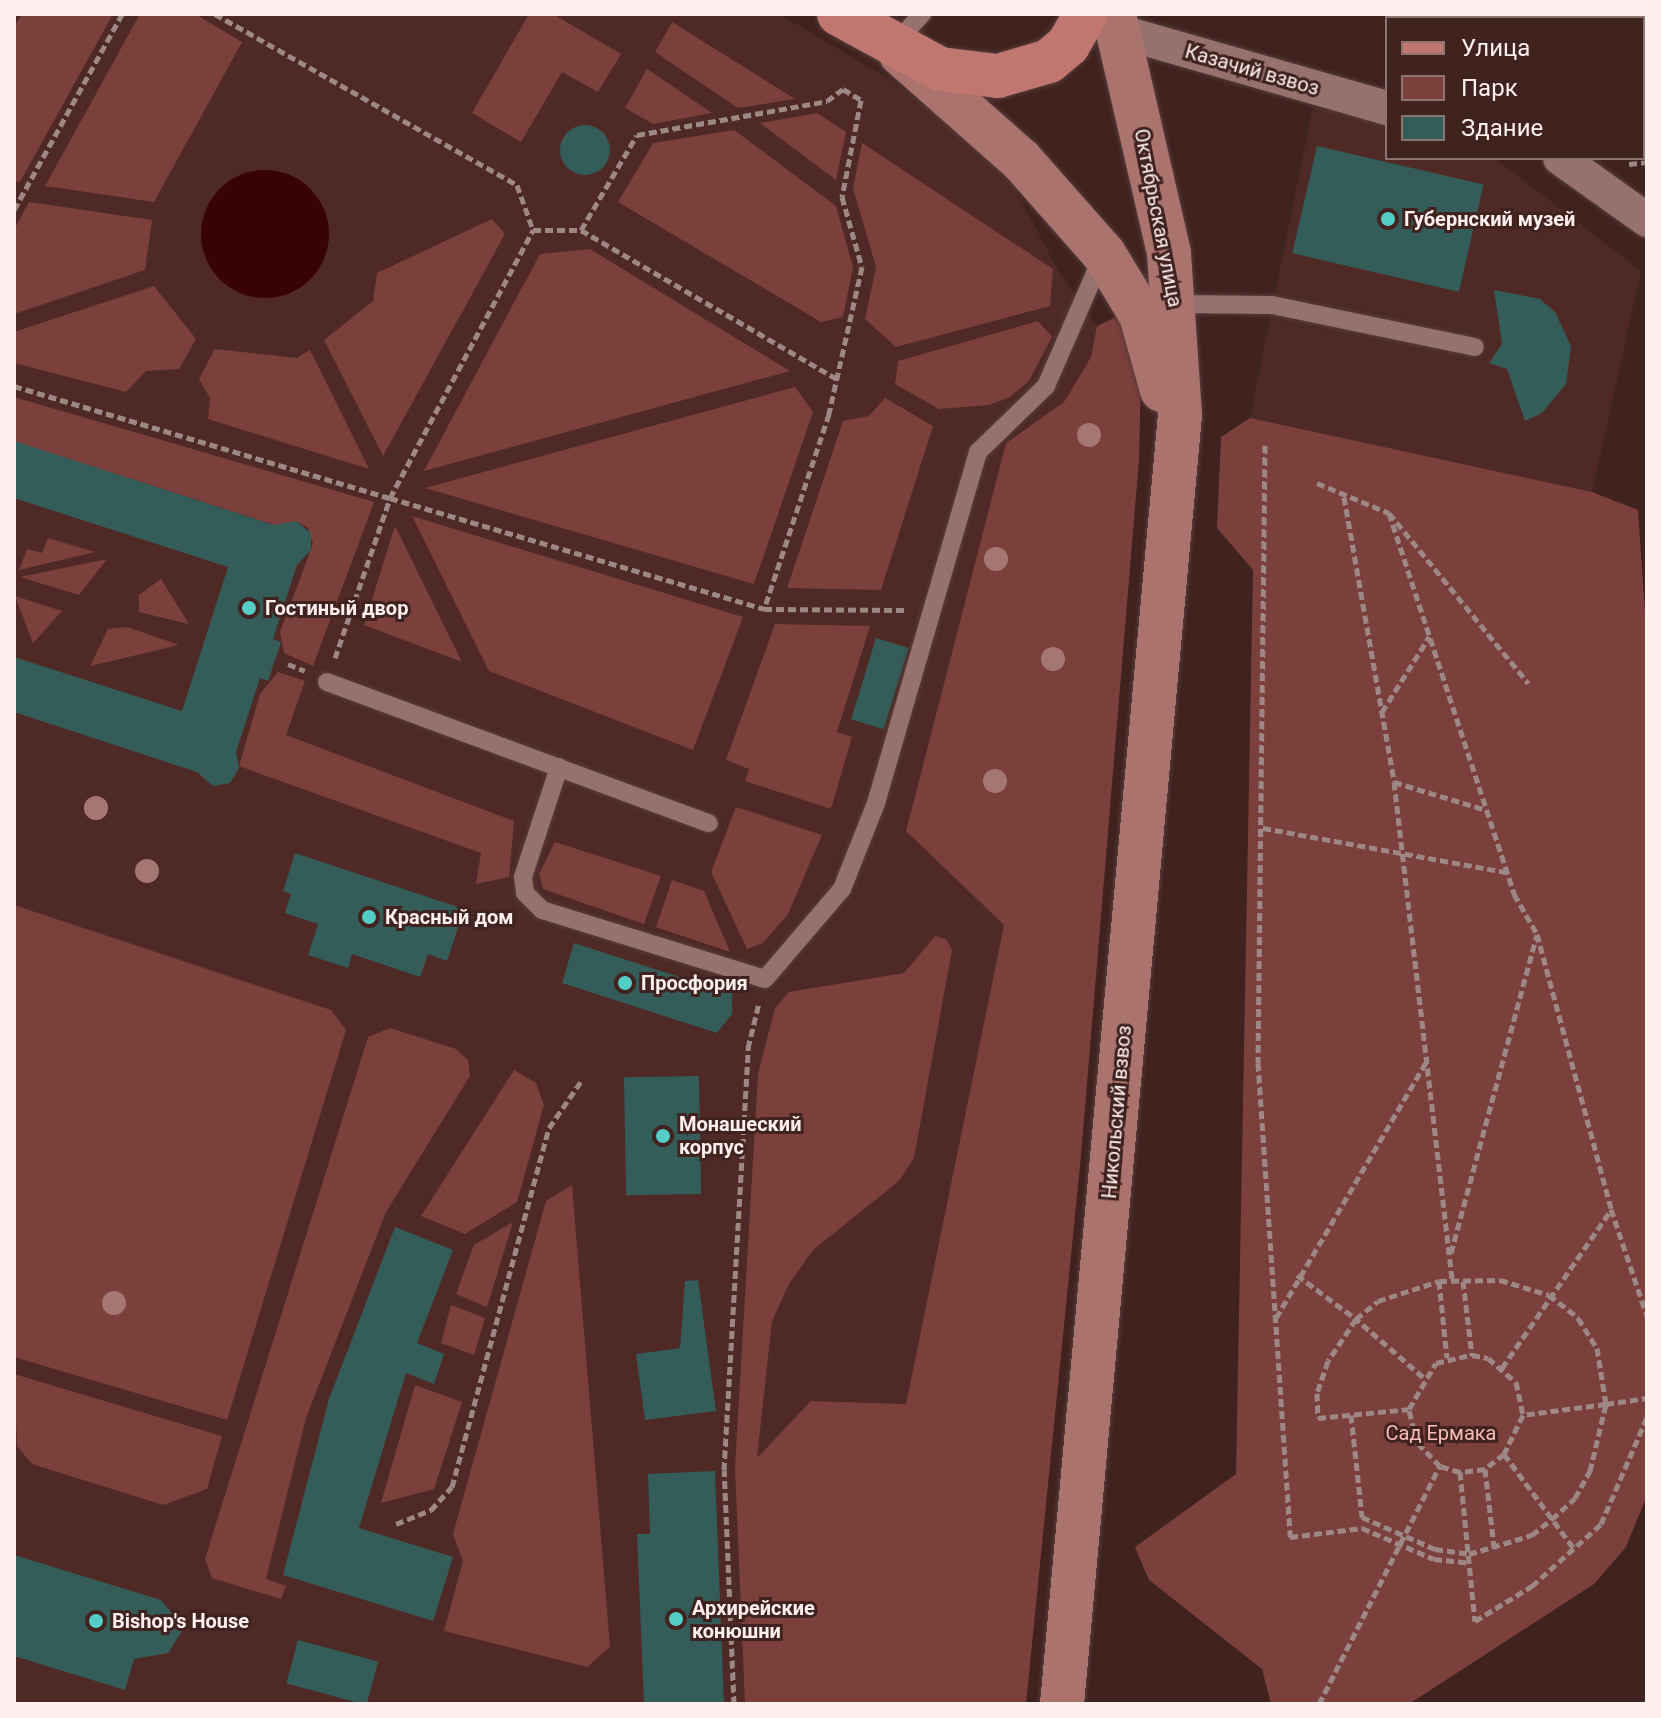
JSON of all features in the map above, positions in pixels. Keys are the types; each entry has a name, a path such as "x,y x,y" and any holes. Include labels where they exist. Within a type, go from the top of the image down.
{"main road":[{"path":"839,14 892,47 940,69 998,76 1049,61 1106,20"},
{"name":"Октябрьская улица","path":"1106,20 1177,304 1180,415 1173,520"},
{"path":"892,47 1021,160 1104,254 1152,344 1168,432 1173,520"},
{"name":"Никольский взвоз","path":"1062,1704 1173,520"}],"street":[{"name":"Казачий взвоз","path":"1106,20 1385,107"},
{"path":"1563,160 1647,220"}],"lane":[{"path":"892,47 922,14"},
{"path":"559,767 523,877 525,893 542,910 765,979 807,937 851,868 931,616 978,452 997,427 1046,386 1104,254"},
{"path":"1177,304 1272,305 1475,347"},
{"path":"327,682 709,823"}],"path":[{"path":"14,210 122,14"},
{"path":"215,14 517,185 533,230 390,498 327,682 288,664"},
{"path":"581,230 637,135 827,101 843,89 861,100 842,197 862,267 837,379 764,609"},
{"path":"533,230 581,230 837,379"},
{"path":"14,386 764,609 899,608 931,616"},
{"path":"1265,445 1258,1063 1290,1537 1362,1528 1434,1559 1470,1563"},
{"path":"1317,483 1344,497 1389,513 1528,683"},
{"path":"1344,497 1394,782 1452,1279"},
{"path":"1389,513 1507,872 1537,934 1611,1209 1647,1316"},
{"path":"1382,712 1429,636"},
{"path":"1394,782 1486,810"},
{"path":"1263,828 1507,872"},
{"path":"1449,1258 1537,934"},
{"path":"734,1704 724,1470 748,1048 765,979"},
{"path":"1276,1319 1297,1275 1428,1059"},
{"path":"396,1524 431,1510 452,1487 549,1128 582,1080"},
{"path":"1502,1368 1549,1295 1611,1209"},
{"path":"1297,1275 1356,1319 1423,1377"},
{"path":"1351,1415 1362,1517 1405,1537 1469,1554 1532,1535 1575,1498 1590,1471 1606,1404 1597,1348 1578,1318 1549,1295 1500,1280 1439,1281 1378,1301 1356,1319 1328,1361 1317,1393 1318,1418 1409,1409"},
{"path":"1439,1281 1447,1358"},
{"path":"1463,1281 1472,1355"},
{"path":"1472,1355 1502,1368 1516,1382 1523,1415 1504,1454 1485,1469 1460,1472 1440,1466 1417,1442 1409,1409 1423,1377 1447,1358 1472,1355"},
{"path":"1523,1415 1647,1398"},
{"path":"1460,1472 1475,1621 1575,1550 1601,1524 1647,1417"},
{"path":"1504,1454 1575,1550"},
{"path":"1319,1704 1440,1466"},
{"path":"1485,1469 1494,1547"}],"shaded area":[{"path":"14,14 779,14 899,85 963,136 1014,187 1060,274 1097,326 1091,357 1064,402 1006,444 906,830 1004,925 906,1404 811,1401 761,1704 14,1704"},
{"path":"1313,106 1385,124 1385,160 1497,160 1641,271 1592,492 1250,418"},
{"path":"265,170 289,175 310,189 324,210 329,234 324,258 310,279 289,293 265,298 241,293 220,279 206,258 201,234 206,210 220,189 241,175"}],"green space":[{"path":"22,14 113,14 20,182 14,181 14,27"},
{"path":"140,14 195,14 242,42 154,202 45,186"},
{"path":"529,14 553,14 621,54 598,92 562,72 521,142 472,113"},
{"path":"672,22 795,99 738,108 655,52"},
{"path":"647,69 712,113 653,124 625,108"},
{"path":"817,113 846,132 836,180 760,123"},
{"path":"734,130 836,206 853,267 843,317 821,322 618,202 653,143"},
{"path":"862,143 1053,269 1050,306 896,347 865,319 876,267 853,188"},
{"path":"29,202 152,220 145,270 14,314 14,230"},
{"path":"492,219 505,234 383,456 324,340 373,301 377,273"},
{"path":"590,249 790,371 424,471 540,254"},
{"path":"154,286 196,339 179,369 146,371 126,392 14,363 14,332"},
{"path":"1118,316 1141,375 1139,460 1081,1156 1026,1704 745,1704 735,1467 758,1074 775,1008 789,992 904,973 935,936 946,939 952,950 914,1158 899,1181 813,1250 789,1284 772,1321 757,1458 811,1401 906,1404 1004,925 906,831 1006,443 1064,402 1091,357 1097,326"},
{"path":"1038,321 1052,337 1029,381 1010,397 989,405 939,409 895,384 898,361"},
{"path":"215,349 297,358 310,350 369,469 208,419 210,398 199,379"},
{"path":"795,387 813,412 754,584 425,488"},
{"path":"14,397 374,502 313,666 284,653 280,632 313,544 308,528 296,521 278,526 14,441"},
{"path":"885,398 933,426 881,590 787,588 843,421 869,416"},
{"name":"Сад Ермака","path":"1250,418 1592,492 1638,510 1647,641 1647,1495 1626,1547 1594,1584 1409,1704 1271,1704 1262,1669 1149,1580 1135,1547 1236,1474 1253,570 1217,528 1221,437"},
{"path":"412,516 743,617 693,750 489,671"},
{"path":"395,526 462,662 364,625"},
{"path":"48,538 95,552 19,570 27,549 42,553"},
{"path":"107,559 79,595 20,577"},
{"path":"161,579 189,624 139,612 139,595"},
{"path":"15,596 62,611 33,643"},
{"path":"775,624 870,626 837,732 852,737 831,809 745,781 749,769 726,760"},
{"path":"127,627 179,645 90,666 108,629"},
{"path":"278,672 305,681 286,735 514,821 509,877 476,884 481,853 239,766 260,694"},
{"path":"736,807 822,835 788,914 763,943 747,949 711,872"},
{"path":"555,842 661,876 644,924 543,889 539,874"},
{"path":"672,880 704,891 730,952 656,927"},
{"path":"14,905 331,1010 346,1030 227,1420 14,1357"},
{"path":"390,1028 456,1049 468,1060 470,1076 386,1212 306,1418 266,1579 286,1586 281,1599 212,1578 205,1559 368,1037"},
{"path":"514,1070 536,1083 544,1105 517,1202 465,1234 421,1216"},
{"path":"572,1185 610,1647 587,1667 444,1631 463,1561 453,1534 546,1201"},
{"path":"513,1222 487,1307 456,1294 474,1245"},
{"path":"451,1305 485,1318 474,1355 441,1343"},
{"path":"14,1374 222,1436 207,1489 163,1505 32,1464 17,1446"},
{"path":"415,1385 462,1402 434,1489 381,1503"}],"building":[{"path":"575,126 595,126 609,140 609,160 595,174 575,174 561,160 561,140"},
{"name":"Губернский музей","path":"1317,146 1484,184 1459,292 1292,253"},
{"path":"1494,290 1540,299 1555,312 1571,346 1566,384 1542,413 1525,421 1507,369 1489,363 1502,344"},
{"name":"Гостиный двор","path":"14,441 274,525 296,521 311,533 311,550 297,565 273,639 281,642 268,681 260,678 236,752 239,768 230,783 213,786 197,772 14,712 14,657 182,711 228,567 14,498"},
{"path":"876,638 909,648 884,729 851,719"},
{"name":"Красный дом","path":"295,853 464,909 447,961 428,954 420,977 352,954 348,968 308,955 318,924 285,913 291,894 283,891"},
{"name":"Просфория","path":"574,943 689,980 717,978 732,993 732,1014 717,1033 562,983"},
{"name":"Монашеский корпус","path":"699,1076 701,1194 626,1195 624,1077"},
{"path":"395,1227 453,1250 417,1343 444,1354 434,1384 406,1373 359,1528 453,1557 433,1621 283,1575 329,1399"},
{"path":"698,1280 716,1411 645,1420 636,1354 680,1348 685,1281"},
{"name":"Архирейские конюшни","path":"715,1471 724,1704 644,1704 637,1534 650,1534 648,1474"},
{"name":"Bishop's House","path":"14,1555 161,1600 184,1628 168,1653 134,1659 125,1690 14,1656"},
{"path":"298,1640 378,1661 367,1704 286,1683"}],"place":[{"name":"Губернский музей","path":"1388,219"},
{"name":"Гостиный двор","path":"249,608"},
{"name":"Красный дом","path":"369,917"},
{"name":"Просфория","path":"625,983"},
{"name":"Монашеский корпус","path":"663,1136"},
{"name":"Архирейские конюшни","path":"676,1619"},
{"name":"Bishop's House","path":"96,1621"}]}
